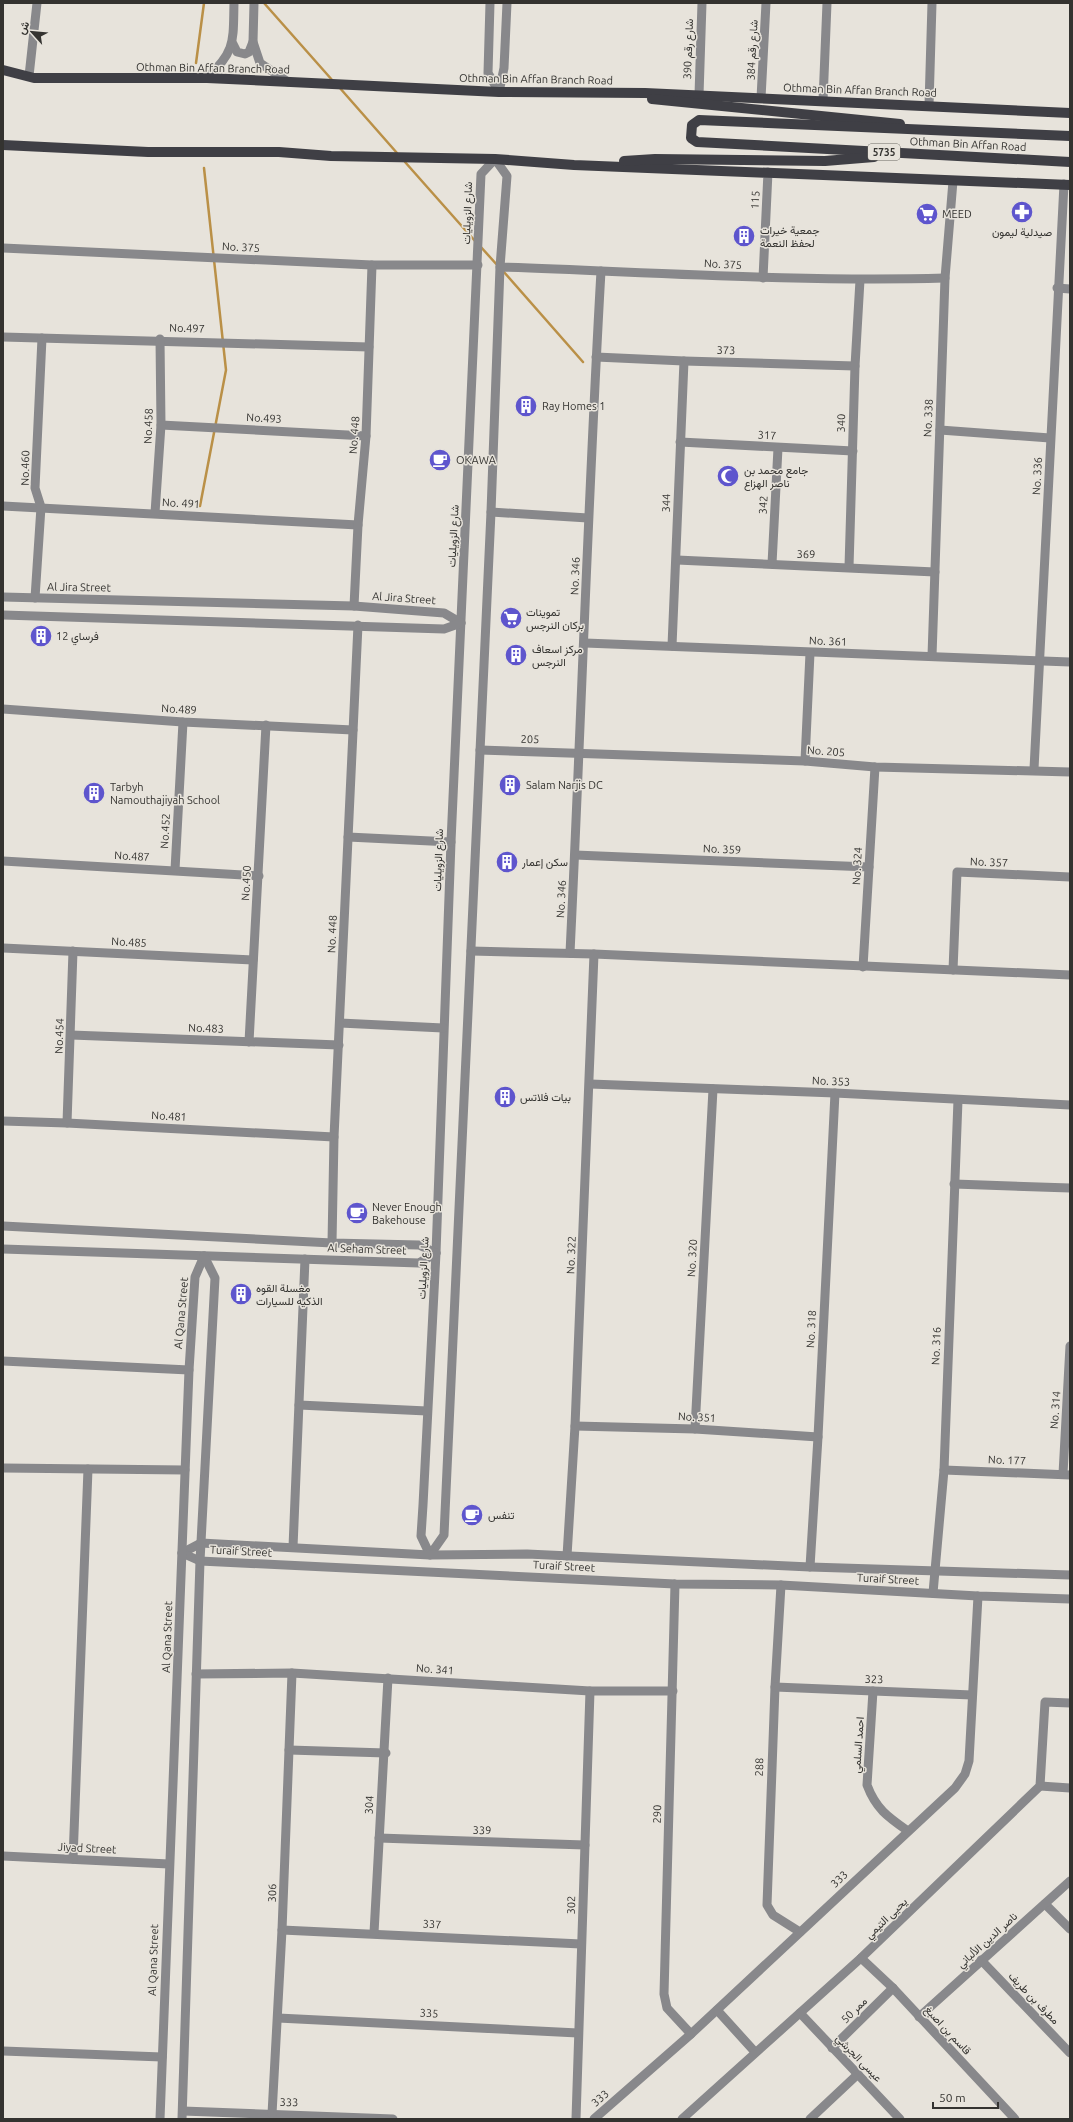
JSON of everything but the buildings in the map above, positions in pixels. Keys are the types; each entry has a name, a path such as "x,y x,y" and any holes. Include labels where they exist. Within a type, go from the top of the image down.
{"main road":[{"name":"Othman Bin Affan Branch Road","path":"3,70 29,76 207,78 499,92 597,92 699,95 1070,113"},
{"path":"597,92 683,103 881,121 968,133"},
{"name":"Othman Bin Affan Road","path":"1070,136 968,133 699,120 691,128 691,138 697,142 1070,162"},
{"path":"3,145 148,152 279,152 330,156 495,159 574,165 953,181 1068,184"},
{"path":"574,165 655,159 825,161 909,154"}],"street":[{"path":"29,76 37,3"},
{"path":"207,78 222,64 232,44 234,3"},
{"path":"254,3 253,42 260,63 288,82"},
{"path":"490,3 488,73 499,92"},
{"path":"499,92 504,68 507,3"},
{"name":"شارع رقم 390","path":"699,95 702,3"},
{"name":"شارع رقم 384","path":"762,98 766,3"},
{"path":"823,101 827,3"},
{"path":"929,105 932,3"},
{"path":"232,44 237,52 245,54 249,52 253,42"},
{"path":"430,1555 444,1535 491,512 500,266 507,176 495,159"},
{"name":"شارع الزويليات","path":"430,1555 422,1536 436,1253 450,842 478,265 481,174 495,159"},
{"name":"115","path":"763,278 768,172"},
{"name":"No. 338","path":"932,656 945,278 953,181"},
{"name":"No. 336","path":"1034,769 1057,288 1068,184"},
{"name":"No. 375","path":"3,248 372,265 478,265"},
{"name":"No. 448","path":"354,606 358,525 366,436 372,265"},
{"name":"No. 375","path":"500,266 763,278 860,280 945,278"},
{"name":"No. 346","path":"570,953 585,643 588,518 601,270"},
{"name":"340","path":"849,567 855,366 860,280"},
{"path":"1057,288 1070,289"},
{"name":"No.497","path":"3,337 160,340 370,347"},
{"name":"No.460","path":"35,598 41,507 35,488 42,338"},
{"name":"No.458","path":"155,513 160,425 160,340"},
{"name":"373","path":"596,357 855,366"},
{"name":"344","path":"672,646 677,560 684,361"},
{"name":"No.493","path":"160,425 366,436"},
{"path":"940,430 1050,438"},
{"name":"317","path":"680,442 853,451"},
{"name":"342","path":"772,564 778,448"},
{"name":"No. 491","path":"3,506 358,525"},
{"path":"491,512 588,518"},
{"name":"369","path":"677,560 935,572"},
{"name":"Al Jira Street","path":"3,597 354,606 444,613 461,622"},
{"path":"3,615 358,625 444,629 461,622"},
{"name":"No. 448","path":"332,1243 334,1137 358,625"},
{"name":"No. 361","path":"585,643 1070,662"},
{"path":"805,761 810,652"},
{"name":"No.489","path":"3,709 184,722 353,730"},
{"name":"No.452","path":"175,870 184,722"},
{"name":"No.450","path":"249,1042 266,725"},
{"name":"205","path":"480,750 579,753"},
{"name":"No. 205","path":"579,753 805,761 875,767 1034,769 1070,772"},
{"name":"No. 324","path":"863,967 875,767"},
{"path":"348,837 450,842"},
{"name":"No. 359","path":"575,855 869,867"},
{"name":"No.487","path":"3,861 259,876"},
{"name":"No. 357","path":"953,970 956,872 1070,877"},
{"name":"No.485","path":"3,948 253,960"},
{"name":"No.454","path":"67,1123 73,951"},
{"path":"471,951 570,953 1070,975"},
{"name":"No. 322","path":"567,1556 575,1426 590,1084 594,954"},
{"path":"340,1023 443,1028"},
{"name":"No.483","path":"71,1035 339,1045"},
{"name":"No. 353","path":"590,1084 834,1093 1070,1105"},
{"name":"No. 320","path":"695,1429 713,1089"},
{"name":"No. 318","path":"810,1567 818,1437 834,1093"},
{"name":"No. 316","path":"933,1593 944,1470 958,1100"},
{"name":"No.481","path":"3,1121 334,1137"},
{"path":"954,1184 1070,1188"},
{"name":"Al Seham Street","path":"3,1226 332,1243 419,1245 436,1253"},
{"name":"Al Seham Street","path":"3,1249 419,1263 436,1253"},
{"path":"182,2115 200,1561 214,1278 204,1256"},
{"name":"Al Qana Street","path":"160,2119 189,1370 195,1277 204,1256"},
{"path":"293,1547 305,1259"},
{"name":"No. 314","path":"1066,1474 1070,1346"},
{"path":"3,1361 189,1370"},
{"path":"299,1405 428,1411"},
{"name":"No. 351","path":"575,1426 695,1429 818,1437"},
{"path":"3,1468 185,1470"},
{"path":"73,1859 88,1469"},
{"name":"No. 177","path":"944,1470 1066,1474"},
{"name":"Turaif Street","path":"182,1553 201,1543 430,1555 567,1556 810,1567 935,1569 1070,1575"},
{"name":"Turaif Street","path":"182,1553 200,1561 675,1584 781,1585 978,1596 1070,1598"},
{"name":"290","path":"675,1584 664,1994 667,2008 691,2034"},
{"name":"288","path":"781,1585 775,1688 767,1905 773,1915 800,1932"},
{"name":"333","path":"594,2119 691,2034 955,1788 965,1774 969,1761 978,1596"},
{"name":"No. 341","path":"196,1674 292,1673 590,1691 673,1691"},
{"name":"306","path":"272,2114 282,1930 292,1673"},
{"name":"304","path":"374,1933 388,1678"},
{"name":"323","path":"775,1688 972,1695"},
{"name":"302","path":"576,2119 590,1691"},
{"name":"احمد السلمي","path":"873,1691 867,1785 873,1799 883,1813 908,1831"},
{"path":"1070,1703 1045,1702 1040,1786 1070,1788"},
{"path":"289,1750 385,1753"},
{"name":"يحيى التيمي","path":"682,2119 861,1958 1040,1786"},
{"name":"339","path":"379,1838 585,1845"},
{"name":"Jiyad Street","path":"3,1856 169,1864"},
{"name":"ناصر الدين الألباني","path":"919,2017 1070,1881"},
{"path":"1045,1904 1070,1929"},
{"name":"337","path":"282,1930 374,1933 581,1944"},
{"name":"قاسم بن اصبغ","path":"861,1958 892,1988 1015,2119"},
{"name":"مطرف بن طريف","path":"981,1960 1070,2053"},
{"name":"ممر 50","path":"832,2048 892,1988"},
{"path":"717,2010 755,2052"},
{"name":"عيسى الجرشي","path":"800,2014 900,2119"},
{"name":"335","path":"278,2018 578,2033"},
{"path":"3,2051 162,2057"},
{"path":"810,2119 858,2074"},
{"name":"333","path":"182,2115 272,2114 393,2119"}],"waterway":[{"path":"196,63 204,3"},
{"path":"264,3 333,81"},
{"path":"339,87 397,153"},
{"path":"405,162 475,241"},
{"path":"200,506 226,370 204,168"},
{"path":"480,246 498,266"},
{"path":"503,271 583,362"}],"place":[{"name":"صيدلية ليمون","path":"1022,212"},
{"name":"MEED","path":"927,214"},
{"name":"جمعية خيرات لحفظ النعمة","path":"744,236"},
{"name":"Ray Homes 1","path":"526,406"},
{"name":"OKAWA","path":"440,460"},
{"name":"جامع محمد بن ناصر الهزاع","path":"728,476"},
{"name":"تموينات بركان النرجس","path":"511,618"},
{"name":"فرساي 12","path":"41,636"},
{"name":"مركز اسعاف النرجس","path":"516,655"},
{"name":"Salam Narjis DC","path":"510,785"},
{"name":"Tarbyh Namouthajiyah School","path":"94,793"},
{"name":"سكن إعمار","path":"507,862"},
{"name":"بيات فلاتس","path":"505,1097"},
{"name":"Never Enough Bakehouse","path":"357,1213"},
{"name":"مغسلة القوه الذكيه للسيارات","path":"241,1294"},
{"name":"تنفس","path":"472,1515"}]}
